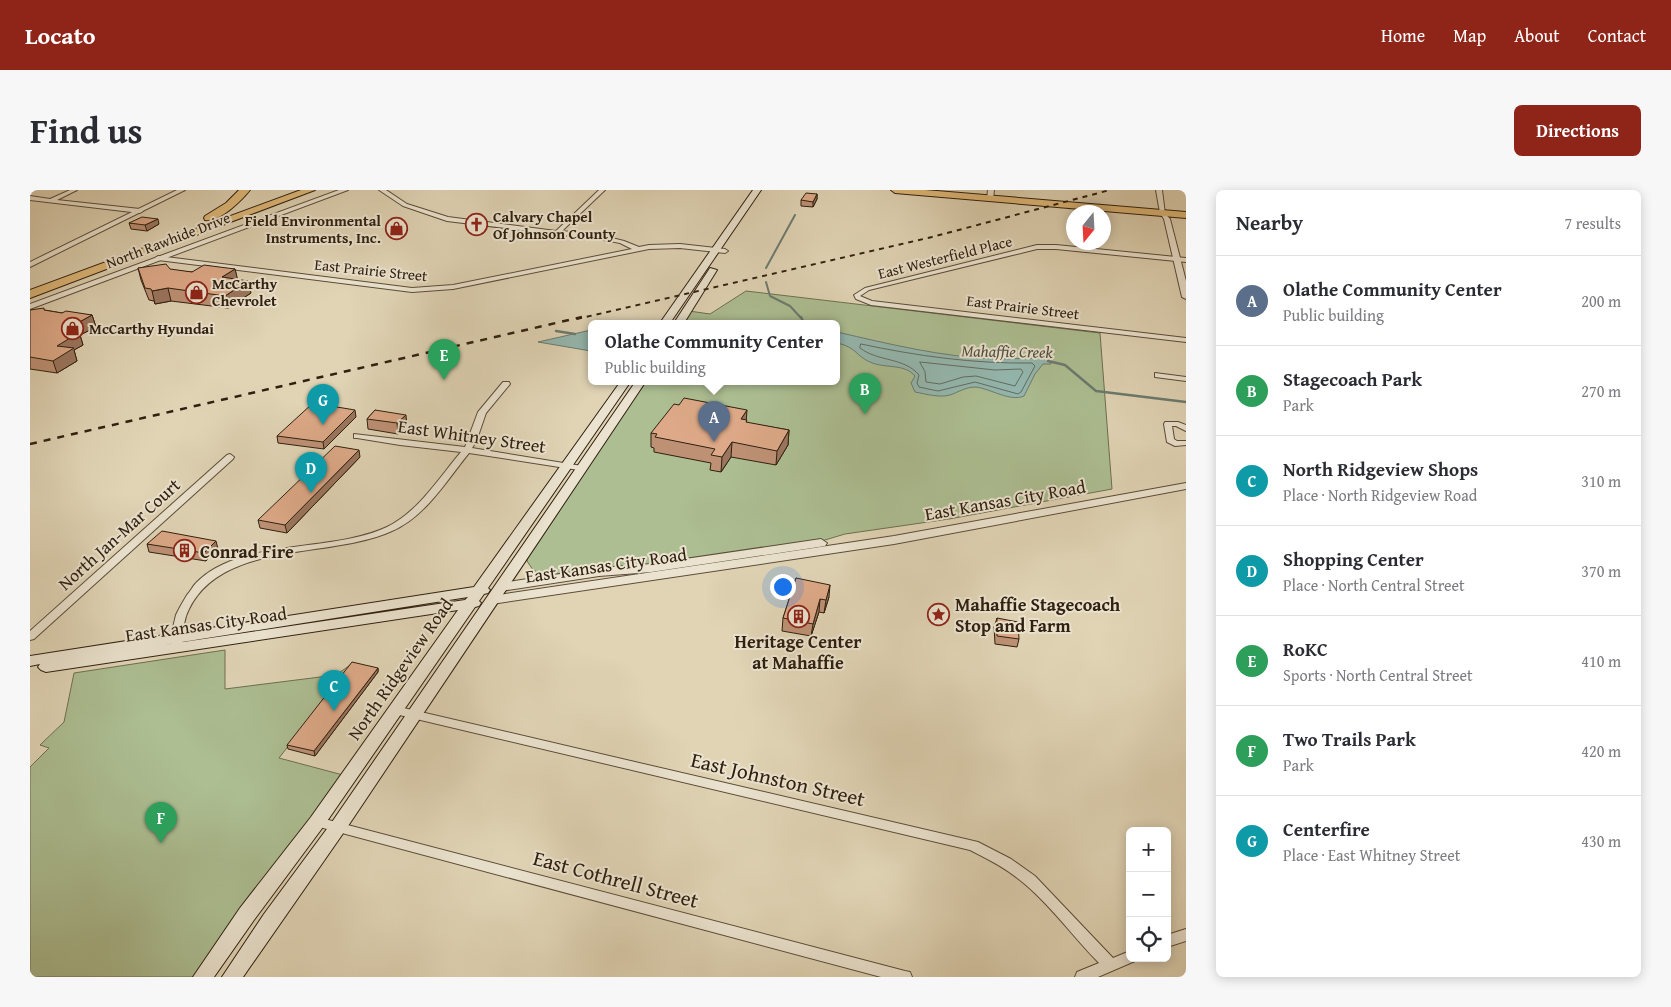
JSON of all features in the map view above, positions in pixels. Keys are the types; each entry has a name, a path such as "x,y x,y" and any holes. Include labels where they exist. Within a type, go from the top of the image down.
{"highway":[{"path":"189,228 230,206 245,190"},
{"path":"30,286 293,190"},
{"path":"30,294 310,190"},
{"path":"203,230 328,190"}],"main road":[{"path":"681,320 757,190"},
{"path":"667,320 676,304 721,251 766,190"},
{"path":"895,190 991,194 1016,201 1186,217"},
{"name":"North Ridgeview Road","path":"203,977 247,914 317,822 623,385"},
{"name":"North Ridgeview Road","path":"232,977 415,715 638,385"},
{"name":"East Kansas City Road","path":"30,670 178,642 501,587"},
{"name":"East Kansas City Road","path":"30,661 492,600"}],"street":[{"path":"52,200 74,190"},
{"path":"30,265 182,190"},
{"name":"North Rawhide Drive","path":"30,307 345,190"},
{"path":"382,190 405,206 447,219 611,239 638,249"},
{"path":"557,233 602,190"},
{"path":"1159,190 1186,297"},
{"path":"30,198 140,211"},
{"name":"East Prairie Street","path":"158,258 384,287 429,290 490,280 638,249 680,246 721,251"},
{"name":"East Westerfield Place","path":"858,298 857,294 867,289 1044,247 1186,260"},
{"name":"East Prairie Street","path":"858,298 871,303 1186,340"},
{"path":"1158,375 1186,379"},
{"path":"178,642 180,622 189,599 216,573 252,557 344,544 366,539 392,528 410,515 467,450 472,442 482,412 506,384"},
{"path":"1186,429 1178,424 1168,424 1170,440 1175,444 1182,445 1186,443"},
{"name":"East Whitney Street","path":"357,436 400,443 467,450 582,469"},
{"name":"North Jan-Mar Court","path":"30,637 230,457"},
{"name":"East Kansas City Road","path":"501,587 599,572 651,568 846,539 1186,480"},
{"name":"East Kansas City Road","path":"492,600 894,540 1186,486"},
{"name":"East Johnston Street","path":"395,710 973,846 1002,860 1030,880 1111,965"},
{"name":"East Cothrell Street","path":"317,822 905,977"},
{"path":"1171,940 1186,936"},
{"path":"1082,977 1126,959"}],"green space":[{"path":"746,291 1100,333 1112,489 949,519 845,534 825,540 655,565 603,568 556,574 540,573 533,570 527,561 528,557 642,385 840,385 840,320 684,320 689,311 710,314"},
{"path":"225,650 225,689 336,675 353,663 279,758 343,775 195,977 30,977 30,767 49,748 40,745 64,722 74,673"}],"water":[{"path":"588,331 588,350 538,342"},
{"path":"840,333 956,356 996,359 1050,358 1051,364 1043,364 1035,374 1024,396 1007,396 982,388 972,387 950,395 941,396 915,392 911,383 915,376 911,372 870,362 840,344"}],"building":[{"path":"806,193 817,194 813,202 801,200"},
{"path":"142,217 158,219 145,225 129,223"},
{"path":"166,264 170,269 192,272 204,265 235,269 222,277 248,281 225,296 168,288 152,291 145,288 138,268"},
{"path":"44,308 44,310 62,313 66,311 92,315 65,330 80,332 57,346 74,348 53,361 30,357 30,310"},
{"path":"684,398 747,410 741,419 747,420 746,422 789,430 777,451 732,442 722,457 711,455 715,449 655,437 657,434 651,433 674,404 679,405"},
{"path":"313,403 355,410 323,442 277,436"},
{"path":"375,410 406,415 397,423 367,419"},
{"path":"335,446 359,450 285,525 258,520"},
{"path":"162,531 216,541 204,553 147,544"},
{"path":"796,578 830,585 826,600 820,599 813,624 783,618"},
{"path":"997,618 1018,622 1019,639 997,636"},
{"path":"352,662 378,668 314,751 287,745"}],"waterway":[{"path":"766,268 795,215"},
{"path":"766,282 770,296 790,306 802,319"},
{"path":"556,331 575,334"},
{"name":"Mahaffie Creek","path":"1048,361 1065,365 1096,391 1186,402"}],"railway":[{"path":"577,319 932,237 1110,190"},
{"path":"30,444 582,317"}],"place":[{"name":"Calvary Chapel Of Johnson County","path":"477,225"},
{"name":"Field Environmental Instruments, Inc.","path":"397,229"},
{"name":"McCarthy Chevrolet","path":"196,292"},
{"name":"McCarthy Hyundai","path":"73,328"},
{"name":"RoKC","path":"444,380"},
{"name":"Stagecoach Park","path":"865,414"},
{"name":"Centerfire","path":"323,425"},
{"name":"Olathe Community Center","path":"714,442"},
{"name":"Shopping Center","path":"311,493"},
{"name":"Conrad Fire","path":"184,551"},
{"name":"Mahaffie Stagecoach Stop and Farm","path":"939,614"},
{"name":"Heritage Center at Mahaffie","path":"798,616"},
{"name":"North Ridgeview Shops","path":"334,711"},
{"name":"Two Trails Park","path":"161,843"}]}
